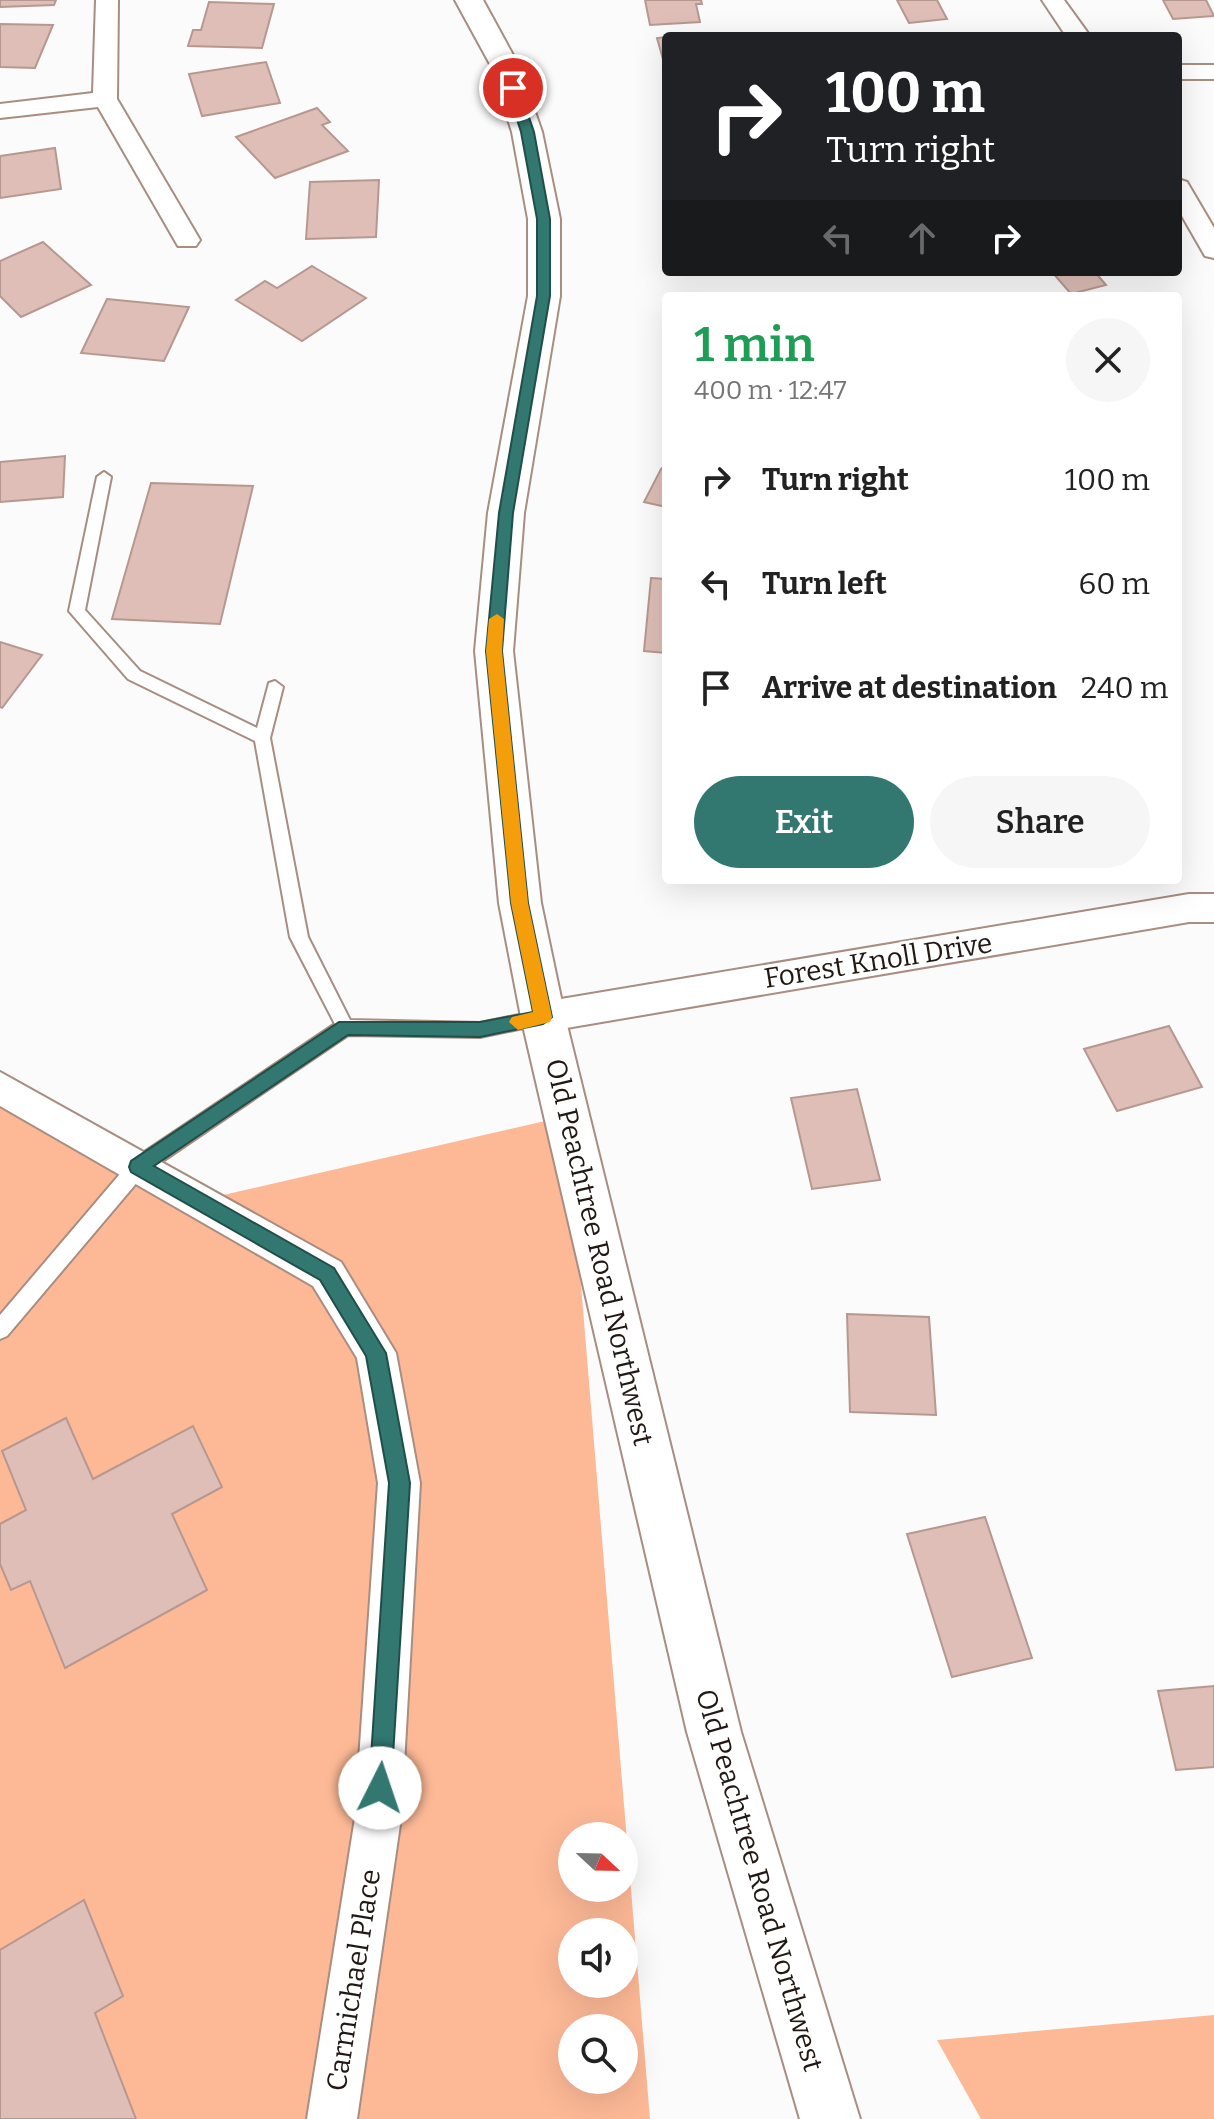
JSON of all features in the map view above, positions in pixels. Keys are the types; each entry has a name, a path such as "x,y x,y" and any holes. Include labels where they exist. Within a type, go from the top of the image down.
{"main road":[{"name":"Old Peachtree Road Northwest","path":"469,0 505,66 527,132 544,219 544,296 506,513 494,651 520,903 543,1017 714,1732 830,2119"}],"street":[{"path":"107,0 105,99 187,240"},
{"path":"1053,0 1075,32"},
{"path":"1182,72 1214,72"},
{"path":"0,111 105,99"},
{"path":"1182,194 1214,250"},
{"name":"Forest Knoll Drive","path":"543,1017 1189,908 1214,908"},
{"name":"Carmichael Place","path":"0,1088 327,1274 376,1353 399,1483 378,1818 332,2119"}],"lane":[{"path":"104,477 77,611 134,675 262,738"},
{"path":"275,687 262,738 299,937 345,1027"},
{"path":"0,1330 138,1167 345,1027 480,1030 543,1017"}],"shaded area":[{"path":"0,1096 180,1205 567,1116 625,1822 558,1822 558,1902 632,1902 633,1918 558,1918 558,1998 638,1998 638,1974 650,2119 0,2119"},
{"path":"1214,2015 1214,2119 981,2119 937,2040"}],"building":[{"path":"0,0 56,0 54,5 0,7"},
{"path":"645,0 701,0 702,4 696,4 700,22 650,25"},
{"path":"897,0 937,0 947,19 909,23"},
{"path":"1163,0 1206,0 1214,16 1173,19"},
{"path":"209,2 274,4 262,48 188,46 193,30 201,30"},
{"path":"0,24 53,25 35,68 0,67"},
{"path":"662,37 662,56 657,38"},
{"path":"266,62 280,103 202,116 189,74"},
{"path":"317,108 330,122 322,125 348,151 275,178 236,137"},
{"path":"55,148 61,189 0,198 0,156"},
{"path":"379,180 376,237 306,239 310,182"},
{"path":"43,242 91,285 21,317 0,296 0,261"},
{"path":"312,266 366,298 302,341 236,300 265,281 277,288"},
{"path":"1055,276 1098,276 1106,285 1079,292 1069,292"},
{"path":"107,299 189,307 164,361 81,353"},
{"path":"65,456 63,497 0,502 0,462"},
{"path":"661,469 662,506 644,502"},
{"path":"151,483 253,486 220,624 112,619"},
{"path":"651,578 662,579 662,653 644,651"},
{"path":"0,642 42,655 2,708 0,707"},
{"path":"1169,1026 1202,1087 1117,1111 1084,1049"},
{"path":"857,1089 880,1180 812,1189 791,1098"},
{"path":"847,1314 929,1317 936,1415 850,1412"},
{"path":"66,1418 93,1479 193,1426 222,1487 172,1514 207,1590 65,1668 30,1581 11,1590 0,1564 0,1524 26,1510 2,1451"},
{"path":"985,1517 1032,1658 952,1677 907,1534"},
{"path":"1214,1686 1214,1767 1176,1770 1158,1691"},
{"path":"84,1900 123,1996 95,2013 136,2119 0,2119 0,1950"}],"slow traffic":[{"path":"497,619 494,651 520,903 543,1017 518,1022"}],"route":[{"path":"380,1788 399,1483 376,1353 327,1274 138,1167 345,1027 480,1030 543,1017 520,903 494,651 506,513 544,296 544,219 527,132 513,88"}]}
